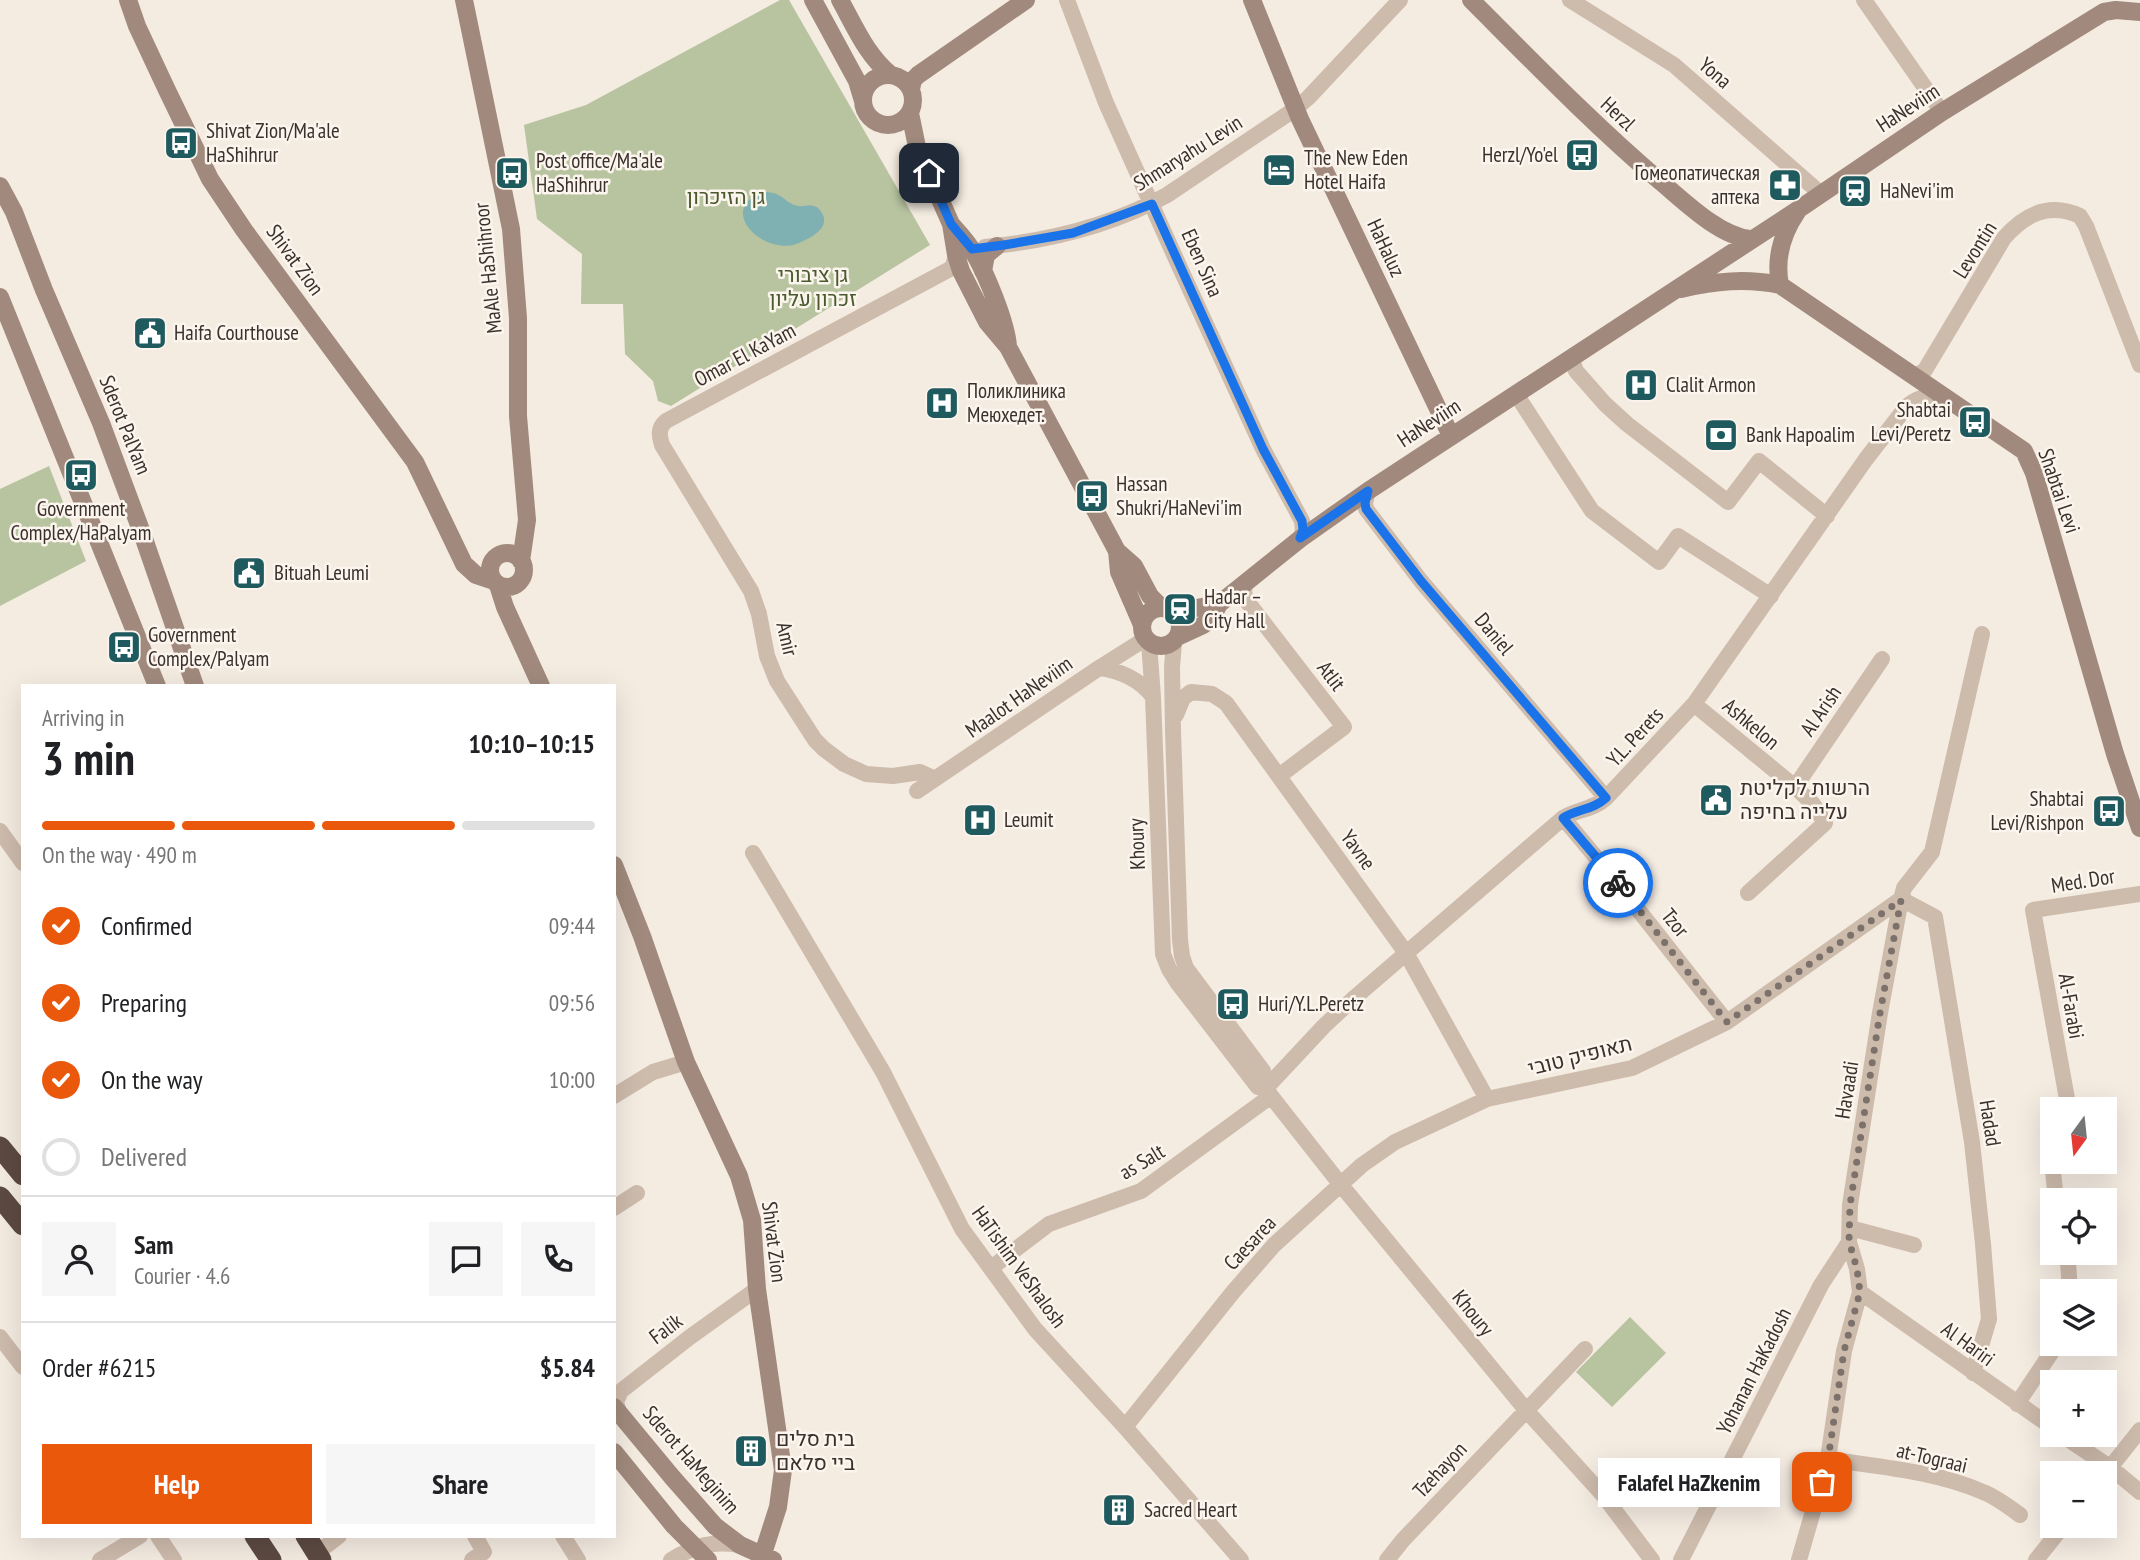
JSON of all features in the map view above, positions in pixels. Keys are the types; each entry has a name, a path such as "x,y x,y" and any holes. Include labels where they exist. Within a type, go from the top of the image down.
{"highway":[{"path":"0,1147 21,1173"},
{"path":"0,1197 21,1223"},
{"path":"257,1538 271,1560"}],"street":[{"name":"Shivat Zion","path":"128,0 154,63 210,179 244,230 415,462 459,556 470,570 496,583"},
{"name":"MaAle HaShihroor","path":"464,0 511,229 518,318 519,416 527,520 522,562"},
{"path":"813,0 857,81 870,117 917,147"},
{"path":"840,0 869,53 882,68 911,89 913,97 910,113 917,147 958,242 983,271 1002,317 1008,347"},
{"path":"911,89 913,80 918,75 1026,0"},
{"name":"Eben Sina","path":"1067,0 1106,103 1263,449 1302,521 1300,538"},
{"name":"HaHaluz","path":"1252,0 1296,109 1451,436"},
{"name":"Shmaryahu Levin","path":"958,242 997,246 1073,233 1152,204 1296,109 1400,0"},
{"name":"Herzl","path":"1471,0 1623,150 1692,208 1724,230 1743,239 1750,239"},
{"name":"Yona","path":"1570,0 1674,65 1820,193"},
{"path":"1864,0 1942,112"},
{"path":"2104,12 2120,0"},
{"path":"2104,12 2116,9 2140,12"},
{"name":"HaNeviim","path":"1176,639 1211,619 1219,604 1300,538 1368,491 1802,207 1942,112 2104,12"},
{"path":"864,104 864,96 870,83 877,78 891,75"},
{"path":"883,124 900,122 910,113"},
{"name":"Sderot PalYam","path":"0,186 14,212 101,423 194,684"},
{"path":"1780,285 1777,268 1781,246 1788,227 1802,207"},
{"name":"Levontin","path":"1902,369 1918,374 1925,370 2004,238 2014,226 2028,217 2058,208 2080,216 2086,226 2140,365"},
{"path":"958,242 961,271 987,322 1008,347 1117,551 1134,566 1150,596 1179,620 1176,639 1164,646 1145,636 1119,572 1117,551"},
{"name":"Omar El KaYam","path":"660,429 666,421 950,269 958,242"},
{"path":"983,271 986,255 997,246"},
{"name":"HaNeviim","path":"1671,292 1731,280 1756,280 1780,285"},
{"name":"Shabtai Levi","path":"1780,285 2024,451 2115,754 2140,828"},
{"path":"0,297 155,684"},
{"path":"1574,355 1576,371 1605,404 1728,502 1759,461 1827,516"},
{"path":"1902,369 1908,386 1907,406"},
{"path":"1516,394 1592,511 1659,562 1678,536 1771,596"},
{"path":"1907,406 1914,400 1928,396 1951,402"},
{"name":"Y.L. Perets","path":"1269,1092 1324,1026 1563,818 1570,813 1590,809 1606,798 1694,704 1866,459 1907,406"},
{"name":"Amir","path":"660,429 662,445 751,591 759,614 767,656 777,681 815,740 855,770 880,776 920,772 935,779"},
{"name":"Daniel","path":"1368,491 1366,509 1421,581 1606,798"},
{"name":"MaAle HaShihroor","path":"497,557 512,537 525,493"},
{"name":"Shivat Zion","path":"448,532 474,556 497,557"},
{"path":"496,583 509,587 519,582 524,572 522,562 513,554 497,557 490,571 540,684"},
{"name":"Atlit","path":"1245,584 1247,600 1344,727 1279,776"},
{"name":"HaNeviim","path":"1168,610 1219,604"},
{"path":"1145,636 1143,618 1147,613 1156,608 1168,610"},
{"name":"Havaadi","path":"1799,1560 1828,1460 1844,1351 1860,1292 1850,1235 1850,1205 1901,900 1904,888 1932,852 1982,634"},
{"name":"Maalot HaNeviim","path":"917,791 1145,636"},
{"name":"Khoury","path":"1145,636 1153,697 1164,954 1177,982 1258,1087 1269,1092"},
{"name":"Khoury","path":"1176,639 1172,667 1173,731 1182,956 1186,968 1263,1071 1269,1092 1340,1185 1526,1410 1604,1495 1652,1560"},
{"name":"Al Arish","path":"1795,787 1882,659"},
{"path":"1099,668 1138,682 1147,688 1153,697"},
{"name":"Yavne","path":"1173,731 1178,708 1183,698 1191,692 1212,694 1226,703 1406,953 1488,1099"},
{"name":"Ashkelon","path":"1694,704 1795,787 1813,804 1825,823 1748,893"},
{"name":"Tzor","path":"1563,818 1604,865 1638,912 1727,1022"},
{"path":"0,831 21,860"},
{"name":"HaTishim VeShalosh","path":"752,853 883,1072 962,1229 1035,1329 1241,1560"},
{"name":"Shivat Zion","path":"616,870 686,1062 739,1176 752,1220 757,1289 783,1470 778,1507 766,1558"},
{"name":"Med. Dor","path":"2033,910 2140,894"},
{"name":"תאופיק טובי","path":"1437,1123 1488,1099 1632,1068 1727,1022 1901,900"},
{"name":"Hadad","path":"1901,900 1935,917 1972,1142 1989,1319 1973,1374"},
{"name":"Al-Farabi","path":"2033,910 2067,1097"},
{"path":"616,1095 653,1072 686,1062"},
{"name":"as Salt","path":"992,1268 1049,1224 1141,1191 1269,1092"},
{"name":"Caesarea","path":"1125,1427 1274,1245 1362,1165 1395,1142 1437,1123"},
{"path":"616,1207 637,1193"},
{"path":"1850,1235 1914,1245"},
{"name":"Yohanan HaKadosh","path":"1681,1560 1821,1285 1850,1235"},
{"name":"Falik","path":"616,1409 621,1391 757,1289"},
{"name":"Al Hariri","path":"1860,1292 2040,1420"},
{"path":"0,1337 21,1364"},
{"name":"Tzehayon","path":"1387,1560 1585,1349"},
{"path":"2017,1404 2050,1356"},
{"name":"Sderot HaMeginim","path":"616,1409 705,1516 740,1545 766,1558"},
{"path":"2116,1461 2140,1430"},
{"path":"2077,1447 2095,1461"},
{"path":"616,1454 674,1526 708,1560"},
{"name":"at-Tograai","path":"1828,1460 1911,1472 1945,1480 1982,1491 2020,1515"},
{"path":"2117,1477 2140,1492"},
{"path":"100,1560 137,1538"},
{"path":"159,1538 174,1560"},
{"path":"315,1550 336,1538"},
{"path":"472,1560 484,1552 478,1538"},
{"path":"564,1538 578,1560"},
{"path":"2036,1560 2053,1538"},
{"path":"671,1560 694,1547 721,1542 740,1545"}],"green space":[{"name":"גן הזיכרון","path":"780,0 789,0 930,245 671,406 658,401 653,381 625,354 623,304 581,304 582,254 537,219 524,125 586,105"},
{"path":"49,466 86,561 0,606 0,489"},
{"path":"1630,1317 1666,1353 1612,1407 1576,1372"}],"water":[{"path":"763,192 776,194 798,206 817,207 824,218 822,228 804,241 786,246 760,238 750,230 744,220 743,210 749,200"}],"way so far":[{"path":"1618,883 1638,912 1727,1022 1901,900 1850,1205 1849,1241 1860,1292 1844,1351 1828,1460 1822,1482"}],"place":[{"name":"Shivat Zion/Ma'ale HaShihrur","path":"181,143"},
{"name":"Herzl/Yo'el","path":"1582,155"},
{"name":"The New Eden Hotel Haifa","path":"1279,170"},
{"name":"Post office/Ma'ale HaShihrur","path":"512,173"},
{"name":"Гомеопатическая аптека","path":"1785,185"},
{"name":"HaNevi'im","path":"1855,191"},
{"name":"Haifa Courthouse","path":"150,333"},
{"name":"Clalit Armon","path":"1641,385"},
{"name":"Поликлиника Меюхедет.","path":"942,403"},
{"name":"Shabtai Levi/Peretz","path":"1975,422"},
{"name":"Bank Hapoalim","path":"1721,435"},
{"name":"Government Complex/HaPalyam","path":"81,475"},
{"name":"Hassan Shukri/HaNevi'im","path":"1092,496"},
{"name":"Bituah Leumi","path":"249,573"},
{"name":"Hadar – City Hall","path":"1180,609"},
{"name":"Government Complex/Palyam","path":"124,647"},
{"name":"הרשות לקליטת עלייה בחיפה","path":"1716,800"},
{"name":"Shabtai Levi/Rishpon","path":"2109,811"},
{"name":"Leumit","path":"980,820"},
{"name":"Huri/Y.L.Peretz","path":"1233,1004"},
{"name":"בית סלים ביי סלאם","path":"751,1451"},
{"name":"Falafel HaZkenim","path":"1822,1482"},
{"name":"Sacred Heart","path":"1119,1510"}],"route":[{"path":"929,173 951,224 972,249 1073,233 1152,204 1263,449 1302,521 1303,534 1300,538 1368,491 1366,509 1421,581 1606,798 1590,809 1570,813 1563,818 1618,883"}],"park label":[{"name":"גן ציבורי זכרון עליון","path":"813,287"}]}
